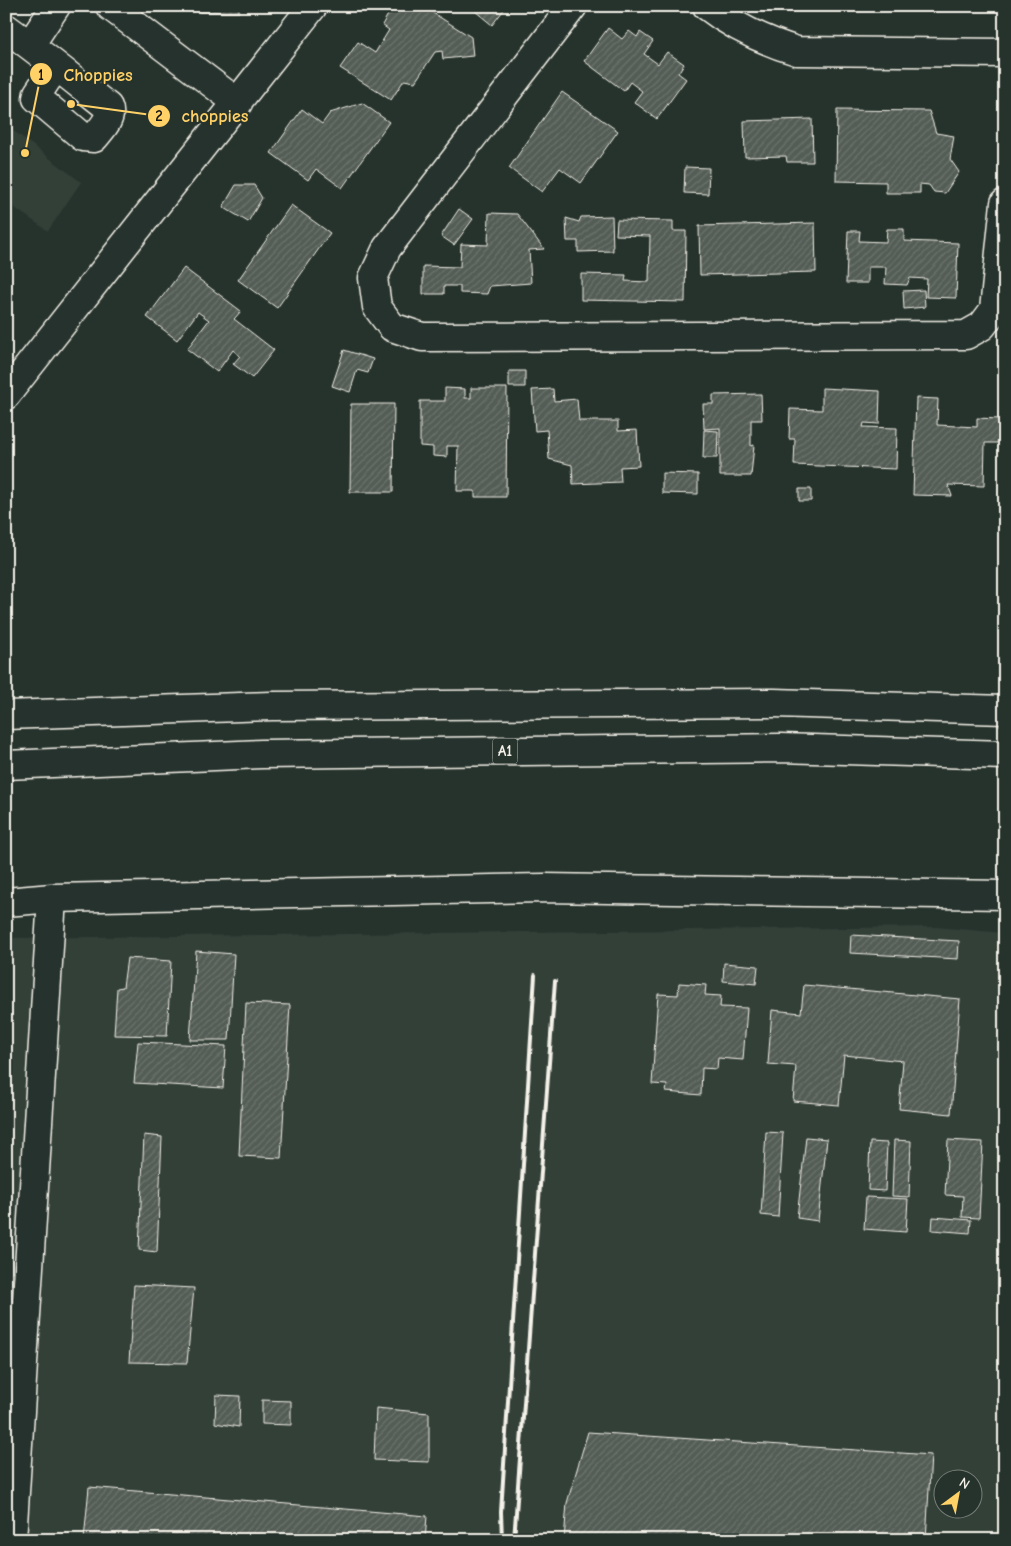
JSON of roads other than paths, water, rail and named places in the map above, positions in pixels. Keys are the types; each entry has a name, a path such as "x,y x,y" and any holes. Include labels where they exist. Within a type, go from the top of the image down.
{"main road":[{"path":"30,45 56,6"},
{"path":"110,6 238,103"},
{"path":"6,395 313,6"},
{"path":"573,6 387,248 373,278 377,307 392,327 422,337 966,335 982,326 994,310 1005,204"},
{"path":"707,6 720,17 764,41 797,51 1005,53"},
{"path":"6,28 56,66"},
{"path":"6,715 272,706 725,703 1005,710"},
{"name":"A1","path":"6,765 302,753 781,748 1005,755"},
{"path":"6,902 52,898 544,888 1005,895"},
{"path":"12,1540 52,898"}],"railway":[{"path":"502,1540 501,1512 535,975"},
{"path":"514,1540 555,981"}],"place":[{"name":"choppies","path":"71,104"},
{"name":"Choppies","path":"25,153"}]}
